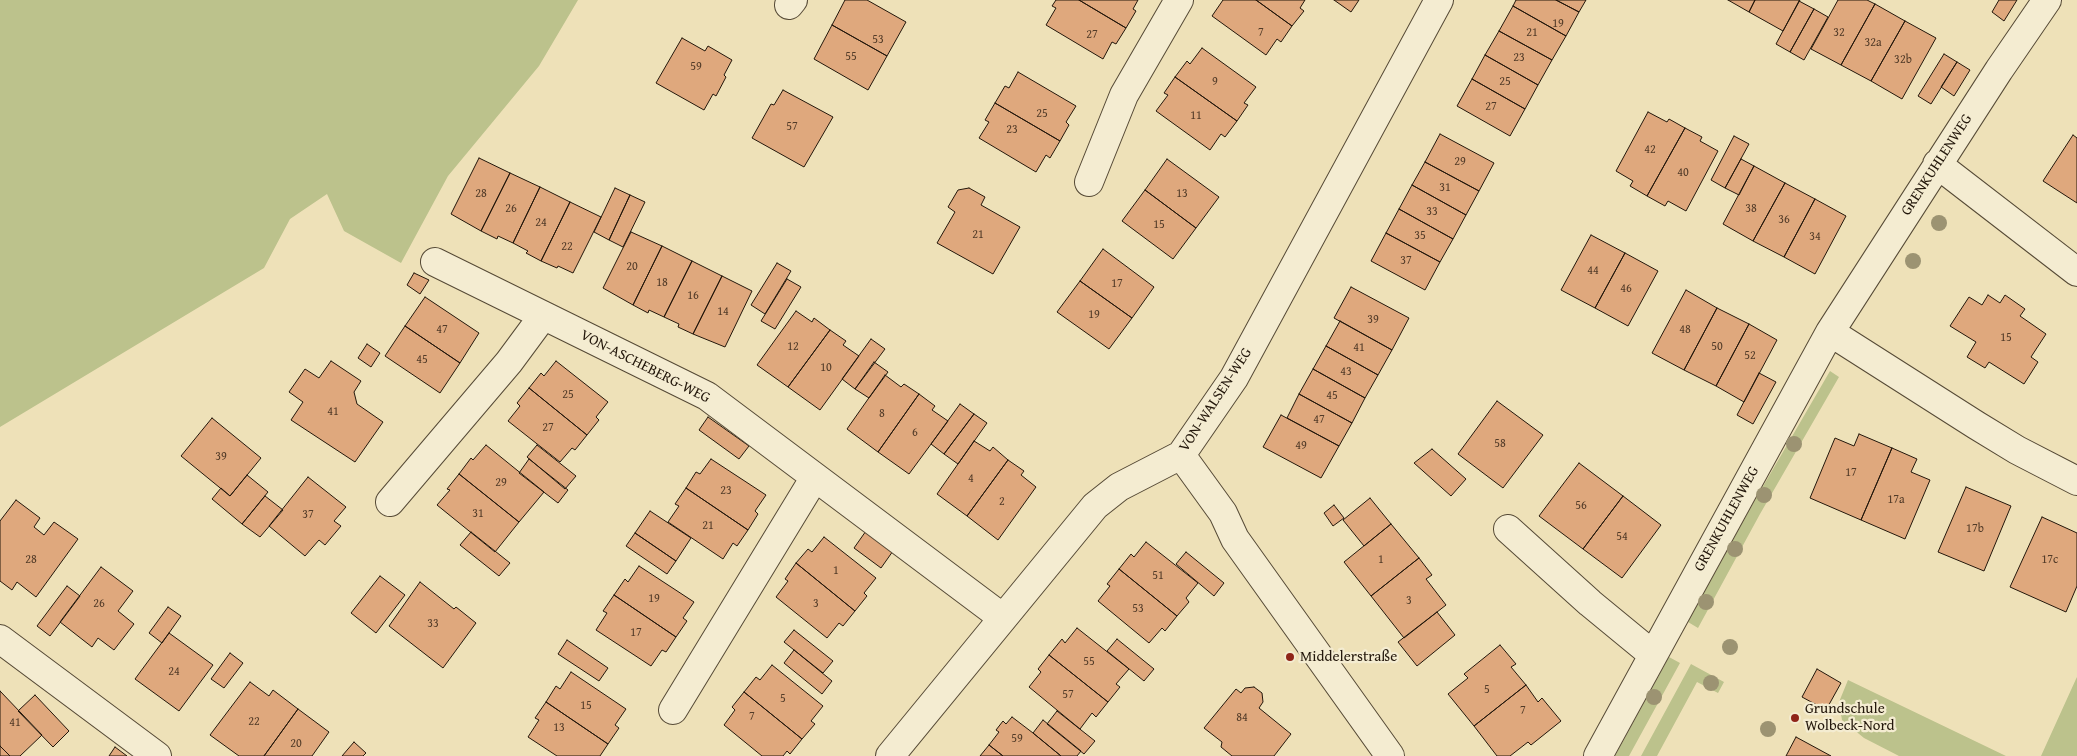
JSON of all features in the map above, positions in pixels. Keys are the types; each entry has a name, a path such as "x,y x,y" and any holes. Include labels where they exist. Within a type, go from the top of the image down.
{"street":[{"path":"1089,182 1124,95 1179,0"},
{"name":"VON-WALSEN-WEG","path":"890,756 1095,506 1119,486 1181,455 1234,378 1439,0"},
{"name":"GRENKUHLENWEG","path":"1598,756 1652,654 1830,332 1937,164 2047,0"},
{"path":"1937,164 2077,272"},
{"name":"VON-ASCHEBERG-WEG","path":"435,262 707,396 1002,618"},
{"path":"390,502 509,362 543,316"},
{"path":"1830,332 2017,450 2077,482"},
{"path":"1181,455 1223,513 1235,539 1390,756"},
{"path":"673,710 815,477"},
{"path":"1508,529 1590,603 1652,654"},
{"path":"0,639 157,756"}],"green space":[{"path":"0,0 578,0 539,66 448,176 401,263 344,231 327,194 290,219 264,268 0,427"},
{"path":"1830,371 1839,377 1760,514 1698,628 1688,622 1751,507"},
{"path":"1669,657 1680,663 1629,756 1615,756"},
{"path":"1691,664 1724,682 1718,693 1697,682 1657,756 1641,756"},
{"path":"2077,677 2077,756 2041,756 2076,679"},
{"path":"1848,680 2006,756 1899,756 1864,738 1842,720 1839,702"}],"building":[{"path":"845,0 867,0 906,22 887,56 832,25"},
{"path":"1056,0 1079,0 1126,28 1116,44 1112,42 1103,59 1046,25 1056,8 1052,6"},
{"path":"1079,0 1138,0 1133,9 1136,11 1126,28"},
{"path":"1223,0 1256,0 1292,26 1281,42 1277,39 1266,55 1212,16"},
{"path":"1256,0 1305,0 1300,8 1304,11 1292,26"},
{"path":"1334,0 1359,0 1351,12"},
{"path":"1516,0 1556,0 1579,12 1566,36 1513,6"},
{"path":"1556,0 1586,0 1579,12"},
{"path":"1728,0 1755,0 1749,12"},
{"path":"1755,0 1800,0 1783,31 1749,12"},
{"path":"1838,0 1867,0 1875,4 1841,65 1811,49"},
{"path":"1999,0 2017,0 2004,21 1992,12"},
{"path":"1799,1 1814,9 1790,52 1776,44"},
{"path":"1875,4 1905,21 1871,81 1841,65"},
{"path":"1513,6 1566,36 1552,60 1499,31"},
{"path":"1814,9 1828,17 1804,60 1790,52"},
{"path":"1905,21 1936,38 1902,99 1871,81"},
{"path":"832,25 887,56 868,90 814,59"},
{"path":"1499,31 1552,60 1538,85 1485,55"},
{"path":"682,38 705,51 708,46 732,60 716,96 713,94 704,110 656,83"},
{"path":"1202,48 1256,87 1244,103 1248,105 1237,121 1175,77 1187,61 1190,64"},
{"path":"1944,54 1957,62 1931,104 1918,96"},
{"path":"1485,55 1538,85 1525,109 1472,79"},
{"path":"1957,62 1970,70 1954,96 1941,87"},
{"path":"1018,72 1076,106 1066,122 1069,125 1060,141 995,103 1005,86 1009,88"},
{"path":"1175,77 1237,121 1225,137 1221,134 1210,150 1156,111 1168,95 1164,93"},
{"path":"1472,79 1525,109 1510,136 1457,106"},
{"path":"783,90 833,117 804,167 752,138 771,104 774,105"},
{"path":"995,103 1060,141 1050,158 1046,155 1036,172 979,138 989,122 985,120"},
{"path":"1648,112 1667,122 1669,119 1685,128 1647,196 1630,186 1633,181 1616,171"},
{"path":"1685,128 1702,137 1700,141 1718,151 1686,211 1668,201 1665,206 1647,196"},
{"path":"1440,134 1494,163 1479,191 1425,162"},
{"path":"2073,135 2077,138 2077,203 2043,181"},
{"path":"1734,136 1749,144 1725,188 1711,180"},
{"path":"479,158 510,173 481,231 451,214"},
{"path":"1167,159 1219,197 1196,228 1145,190"},
{"path":"1741,159 1754,166 1739,195 1725,188"},
{"path":"1425,162 1479,191 1466,215 1412,185"},
{"path":"1754,166 1785,183 1753,241 1723,224"},
{"path":"510,173 540,187 513,243 498,236 497,239 481,231"},
{"path":"1785,183 1815,199 1784,257 1753,241"},
{"path":"1412,185 1466,215 1453,239 1399,209"},
{"path":"540,187 570,202 541,261 513,243"},
{"path":"615,188 630,195 609,240 594,232"},
{"path":"969,188 985,197 981,205 1020,227 993,274 937,243 955,212 948,207 958,190"},
{"path":"1145,190 1196,228 1173,259 1122,221"},
{"path":"630,195 645,202 623,247 609,240"},
{"path":"1815,199 1846,216 1815,274 1784,257"},
{"path":"570,202 601,217 573,273 541,261"},
{"path":"1399,209 1453,239 1440,262 1386,233"},
{"path":"631,232 662,246 633,305 603,288"},
{"path":"1386,233 1440,262 1425,290 1371,261"},
{"path":"1591,235 1625,253 1595,308 1561,290"},
{"path":"662,246 692,261 664,317 649,310 648,313 633,305"},
{"path":"1103,249 1154,287 1132,318 1080,281"},
{"path":"1625,253 1658,271 1628,326 1595,308"},
{"path":"692,261 722,276 693,334 678,327 679,324 664,317"},
{"path":"777,263 791,271 765,314 751,305"},
{"path":"414,273 429,280 420,294 407,285"},
{"path":"722,276 752,291 725,347 693,334"},
{"path":"787,279 801,287 775,329 761,321"},
{"path":"1080,281 1132,318 1109,349 1057,312"},
{"path":"1351,287 1409,318 1392,350 1334,318"},
{"path":"1686,290 1717,308 1684,370 1652,353"},
{"path":"1988,295 2000,303 2005,295 2025,309 2020,316 2046,334 2031,357 2038,362 2024,384 1989,362 1985,368 1967,357 1976,342 1950,326 1969,297 1982,305"},
{"path":"425,297 479,333 460,363 405,326"},
{"path":"1717,308 1749,324 1716,386 1684,370"},
{"path":"796,311 812,322 814,318 830,330 788,387 757,365"},
{"path":"1340,321 1392,350 1378,375 1326,346"},
{"path":"1749,324 1777,340 1744,402 1716,386"},
{"path":"405,326 460,363 440,393 385,356"},
{"path":"830,330 846,341 843,345 859,356 820,410 788,387"},
{"path":"871,339 885,349 855,389 842,379"},
{"path":"367,344 380,353 371,367 358,358"},
{"path":"1326,346 1378,375 1365,398 1313,369"},
{"path":"331,361 361,381 354,392 357,404 383,422 355,462 291,420 303,402 289,392 305,369 319,378"},
{"path":"556,361 608,402 596,417 599,420 587,435 529,388 541,373 544,376"},
{"path":"874,362 888,372 869,398 855,389"},
{"path":"1313,369 1365,398 1352,423 1299,394"},
{"path":"1759,373 1776,382 1753,424 1737,415"},
{"path":"885,375 901,387 904,384 919,394 878,452 847,429"},
{"path":"529,388 587,435 575,450 572,448 560,462 508,421 520,406 517,403"},
{"path":"919,394 935,406 932,410 948,421 909,474 878,452"},
{"path":"1299,394 1352,423 1339,446 1287,418"},
{"path":"1497,401 1543,435 1503,488 1458,454"},
{"path":"960,404 974,414 944,454 931,444"},
{"path":"974,414 987,423 958,464 944,454"},
{"path":"1281,415 1339,446 1321,478 1263,447"},
{"path":"708,417 749,446 739,459 699,430"},
{"path":"212,418 261,458 230,496 181,456"},
{"path":"1859,434 1892,448 1861,520 1810,498 1835,438 1854,446"},
{"path":"974,441 990,451 993,447 1008,460 967,516 937,494"},
{"path":"486,445 544,492 519,522 459,474 471,458 473,460"},
{"path":"537,445 576,476 565,489 527,457"},
{"path":"1892,448 1917,459 1911,472 1930,480 1905,539 1861,520"},
{"path":"1432,449 1466,479 1451,496 1414,463"},
{"path":"529,459 568,490 558,503 519,473"},
{"path":"711,459 766,495 755,511 758,514 748,530 686,488 696,472 700,474"},
{"path":"1008,460 1024,471 1021,475 1036,487 998,540 967,516"},
{"path":"1579,463 1623,496 1583,549 1539,516"},
{"path":"459,474 519,522 495,552 437,505 450,490 447,489"},
{"path":"247,475 268,492 242,524 212,499 221,488 230,496"},
{"path":"308,477 346,507 334,521 341,526 325,545 319,540 305,556 269,526"},
{"path":"1966,487 2011,506 1984,571 1938,552"},
{"path":"686,488 748,530 737,546 733,543 723,559 668,522 679,506 675,504"},
{"path":"265,496 283,510 260,537 242,524"},
{"path":"1623,496 1661,525 1622,578 1583,549"},
{"path":"1370,498 1391,524 1364,546 1343,520"},
{"path":"16,500 40,518 34,527 44,535 54,522 78,539 36,597 17,582 12,590 0,581 0,521"},
{"path":"1334,505 1344,518 1333,526 1324,513"},
{"path":"650,511 691,538 676,561 635,533"},
{"path":"2042,517 2077,533 2077,586 2066,612 2010,587"},
{"path":"1391,524 1419,558 1371,596 1344,562"},
{"path":"866,531 893,551 881,568 854,548"},
{"path":"471,532 510,563 499,576 460,545"},
{"path":"635,533 676,561 667,574 626,546"},
{"path":"824,537 876,578 864,593 867,596 855,611 796,563 808,549 812,552"},
{"path":"1146,542 1198,583 1186,598 1189,602 1177,616 1119,569 1131,554 1134,557"},
{"path":"1186,552 1224,583 1214,596 1176,564"},
{"path":"1419,558 1432,575 1426,579 1446,605 1404,638 1371,596"},
{"path":"796,563 855,611 843,626 839,623 827,638 776,597 788,581 785,579"},
{"path":"639,566 694,602 683,618 687,621 676,637 614,595 625,579 628,582"},
{"path":"101,567 133,591 118,611 134,624 114,650 98,638 92,647 60,622"},
{"path":"1119,569 1177,616 1165,631 1162,628 1149,643 1098,601 1110,586 1107,584"},
{"path":"380,576 405,595 376,633 351,613"},
{"path":"420,582 454,609 456,607 476,623 443,668 389,626"},
{"path":"67,586 80,596 50,636 37,626"},
{"path":"614,595 676,637 666,652 662,650 651,666 596,630 607,613 603,611"},
{"path":"168,607 181,616 162,643 149,633"},
{"path":"1437,612 1455,635 1417,666 1398,642"},
{"path":"1077,628 1129,669 1116,684 1120,687 1108,702 1049,655 1062,639 1065,643"},
{"path":"794,630 833,661 823,673 784,642"},
{"path":"169,633 213,665 179,711 135,679"},
{"path":"1117,639 1154,669 1144,681 1107,651"},
{"path":"567,640 608,668 599,681 558,654"},
{"path":"1500,645 1516,664 1511,667 1526,685 1474,726 1448,694 1468,678 1464,674"},
{"path":"794,650 832,681 822,694 784,663"},
{"path":"230,653 243,663 224,688 211,679"},
{"path":"1049,655 1108,702 1096,717 1092,713 1080,729 1029,687 1041,672 1038,669"},
{"path":"772,665 823,706 811,721 815,724 802,739 744,692 756,677 760,680"},
{"path":"1817,669 1841,683 1826,710 1802,697"},
{"path":"571,672 626,709 615,725 619,728 608,744 546,702 556,686 560,689"},
{"path":"250,682 269,696 273,690 298,709 264,756 239,756 210,735"},
{"path":"1526,685 1538,702 1542,698 1561,721 1531,745 1528,742 1510,756 1497,756 1474,726"},
{"path":"1254,687 1262,693 1263,702 1259,708 1291,734 1274,756 1232,756 1221,747 1222,742 1204,728 1236,689 1241,693 1245,688"},
{"path":"0,691 42,735 20,756 10,756 0,746"},
{"path":"744,692 802,739 790,754 787,751 783,756 762,756 724,725 735,710 732,707"},
{"path":"35,695 69,731 53,747 18,711"},
{"path":"546,702 608,744 600,756 557,756 528,737 539,720 535,718"},
{"path":"298,709 329,732 312,756 264,756"},
{"path":"1057,711 1095,741 1084,754 1047,724"},
{"path":"1012,717 1061,756 1003,756 989,745 999,732 996,730 1003,721 1006,724"},
{"path":"1043,720 1081,751 1077,756 1061,756 1033,733"},
{"path":"1796,737 1831,756 1786,756"},
{"path":"354,742 366,753 363,756 342,756"},
{"path":"989,745 1003,756 980,756"},
{"path":"0,746 10,756 0,756"},
{"path":"115,747 127,756 109,756"}],"place":[{"name":"Middelerstraße","path":"1290,657"},
{"name":"Grundschule Wolbeck-Nord","path":"1795,718"}]}
